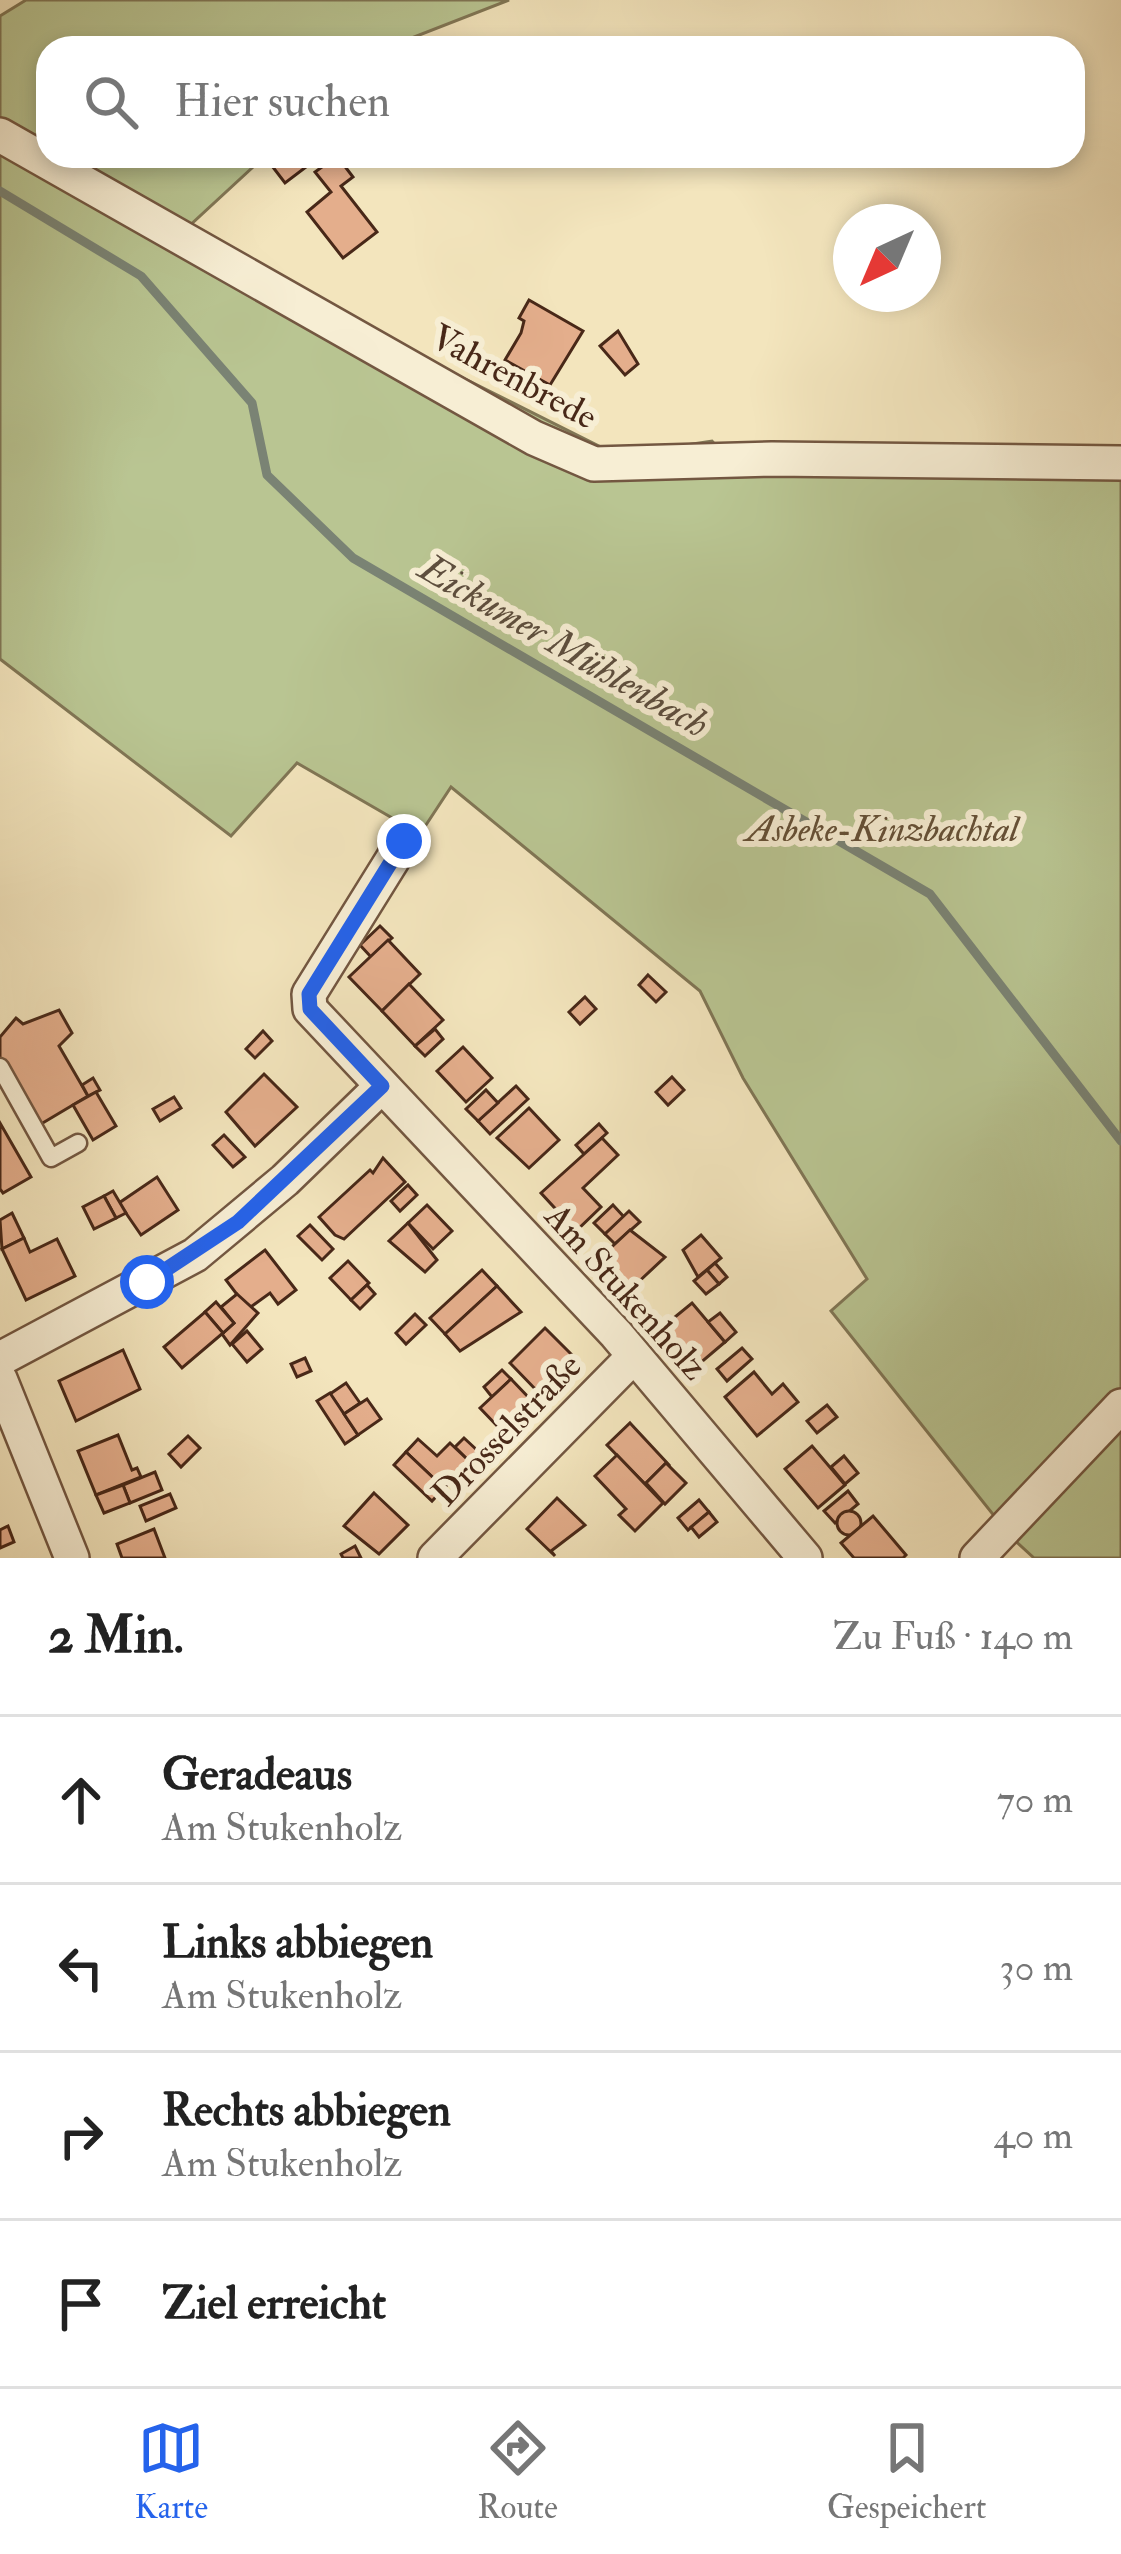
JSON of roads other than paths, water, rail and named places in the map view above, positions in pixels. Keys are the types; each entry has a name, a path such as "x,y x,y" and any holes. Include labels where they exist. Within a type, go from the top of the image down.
{"street":[{"name":"Vahrenbrede","path":"0,135 36,155"},
{"name":"Vahrenbrede","path":"58,168 534,438 594,464 772,459 1121,463"},
{"name":"Am Stukenholz","path":"404,841 309,994 310,1009 634,1356 805,1558"},
{"path":"0,1359 195,1255 269,1194 382,1086"},
{"name":"Drosselstraße","path":"436,1558 634,1356"},
{"path":"0,1379 73,1558"},
{"path":"977,1558 1121,1406"}],"lane":[{"path":"0,1067 51,1158 78,1143"}],"waterway":[{"name":"Eickumer Mühlenbach","path":"0,191 141,276 252,403 267,475 353,558 930,894 1121,1141"}],"park label":[{"name":"Asbeke-Kinzbachtal","path":"882,829"}]}
